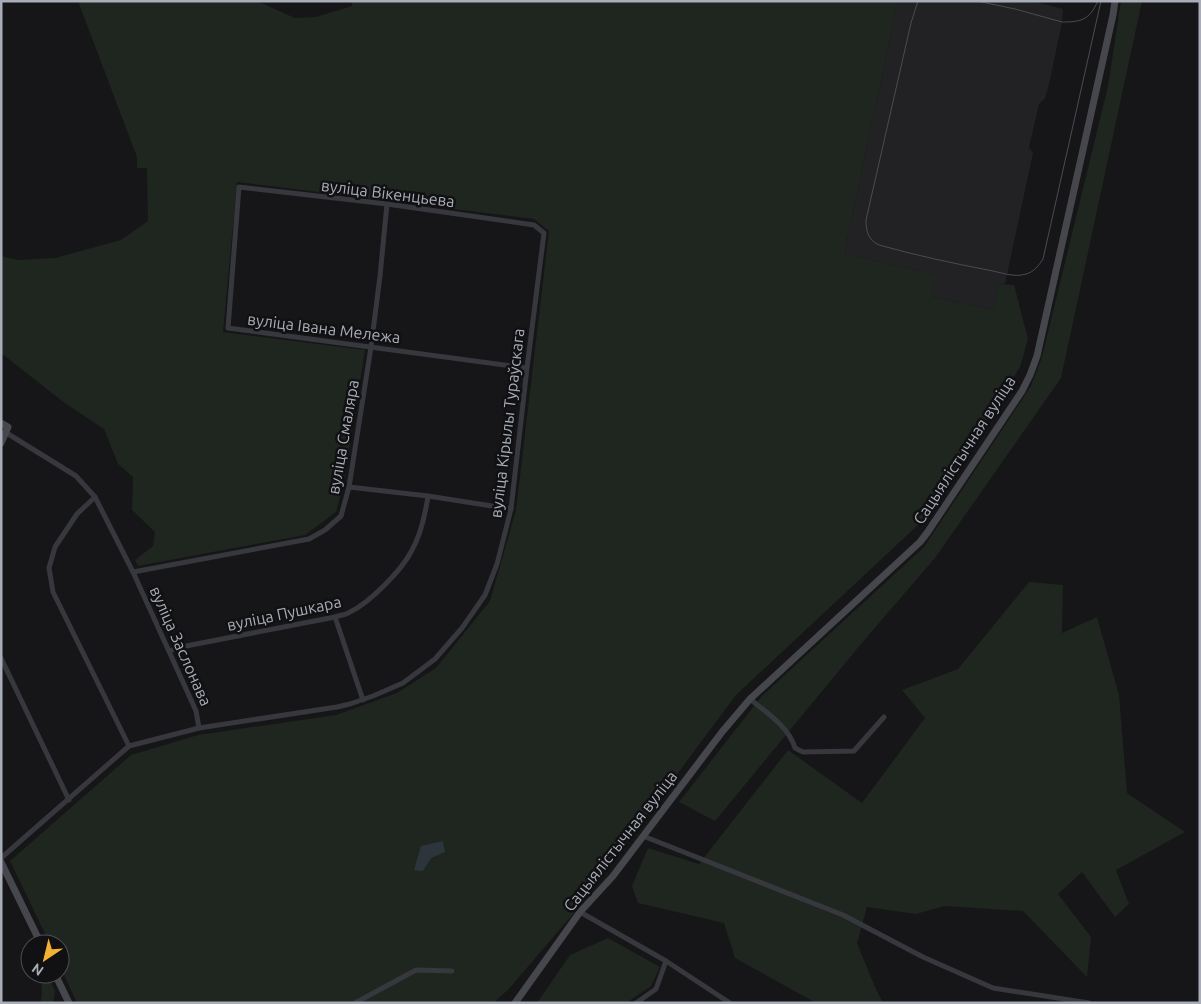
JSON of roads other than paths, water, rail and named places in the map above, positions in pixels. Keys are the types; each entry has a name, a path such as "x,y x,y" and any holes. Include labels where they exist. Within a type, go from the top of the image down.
{"main road":[{"name":"Сацыялістычная вуліца","path":"515,1003 580,912 613,876 722,732 750,699 920,542 1022,392 1037,356 1115,1"},
{"name":"вуліца Заслонава","path":"1,423 8,427 6,432"},
{"path":"1,443 6,432"},
{"path":"2,865 36,934"},
{"path":"60,984 69,1003"}],"street":[{"name":"вуліца Вікенцьева","path":"239,187 387,204 534,225"},
{"name":"вуліца Івана Мележа","path":"239,187 228,328 527,368"},
{"name":"вуліца Смаляра","path":"133,572 309,539 325,530 341,516 349,487 371,347 387,204"},
{"name":"вуліца Кірылы Тураўскага","path":"199,728 336,707 363,700 403,683 435,660 462,628 485,595 497,564 511,508 544,233 534,225"},
{"name":"вуліца Заслонава","path":"2,865 68,800 129,746 199,728 196,710 133,572 95,497 76,476 6,432"},
{"path":"349,487 511,508"},
{"name":"вуліца Пушкара","path":"168,651 350,613 392,578 411,553 424,522 428,496"},
{"path":"95,497 77,514 54,548 49,568 53,592 129,746"},
{"path":"335,617 363,700"},
{"path":"1,658 68,800"},
{"path":"750,699 782,726 792,739 795,748 803,752 854,751 884,717"},
{"path":"643,836 844,915 923,957 992,988 1089,1003"},
{"path":"580,912 666,961 730,1003"},
{"path":"636,1003 656,989 666,961"},
{"path":"355,1003 416,970 452,971"}],"tram line":[{"path":"918,1 911,23 866,220 868,235 872,241 879,245 947,262 1017,275 1031,272 1043,259 1101,1"},
{"path":"977,1 1062,22 1084,19 1098,1"}]}
